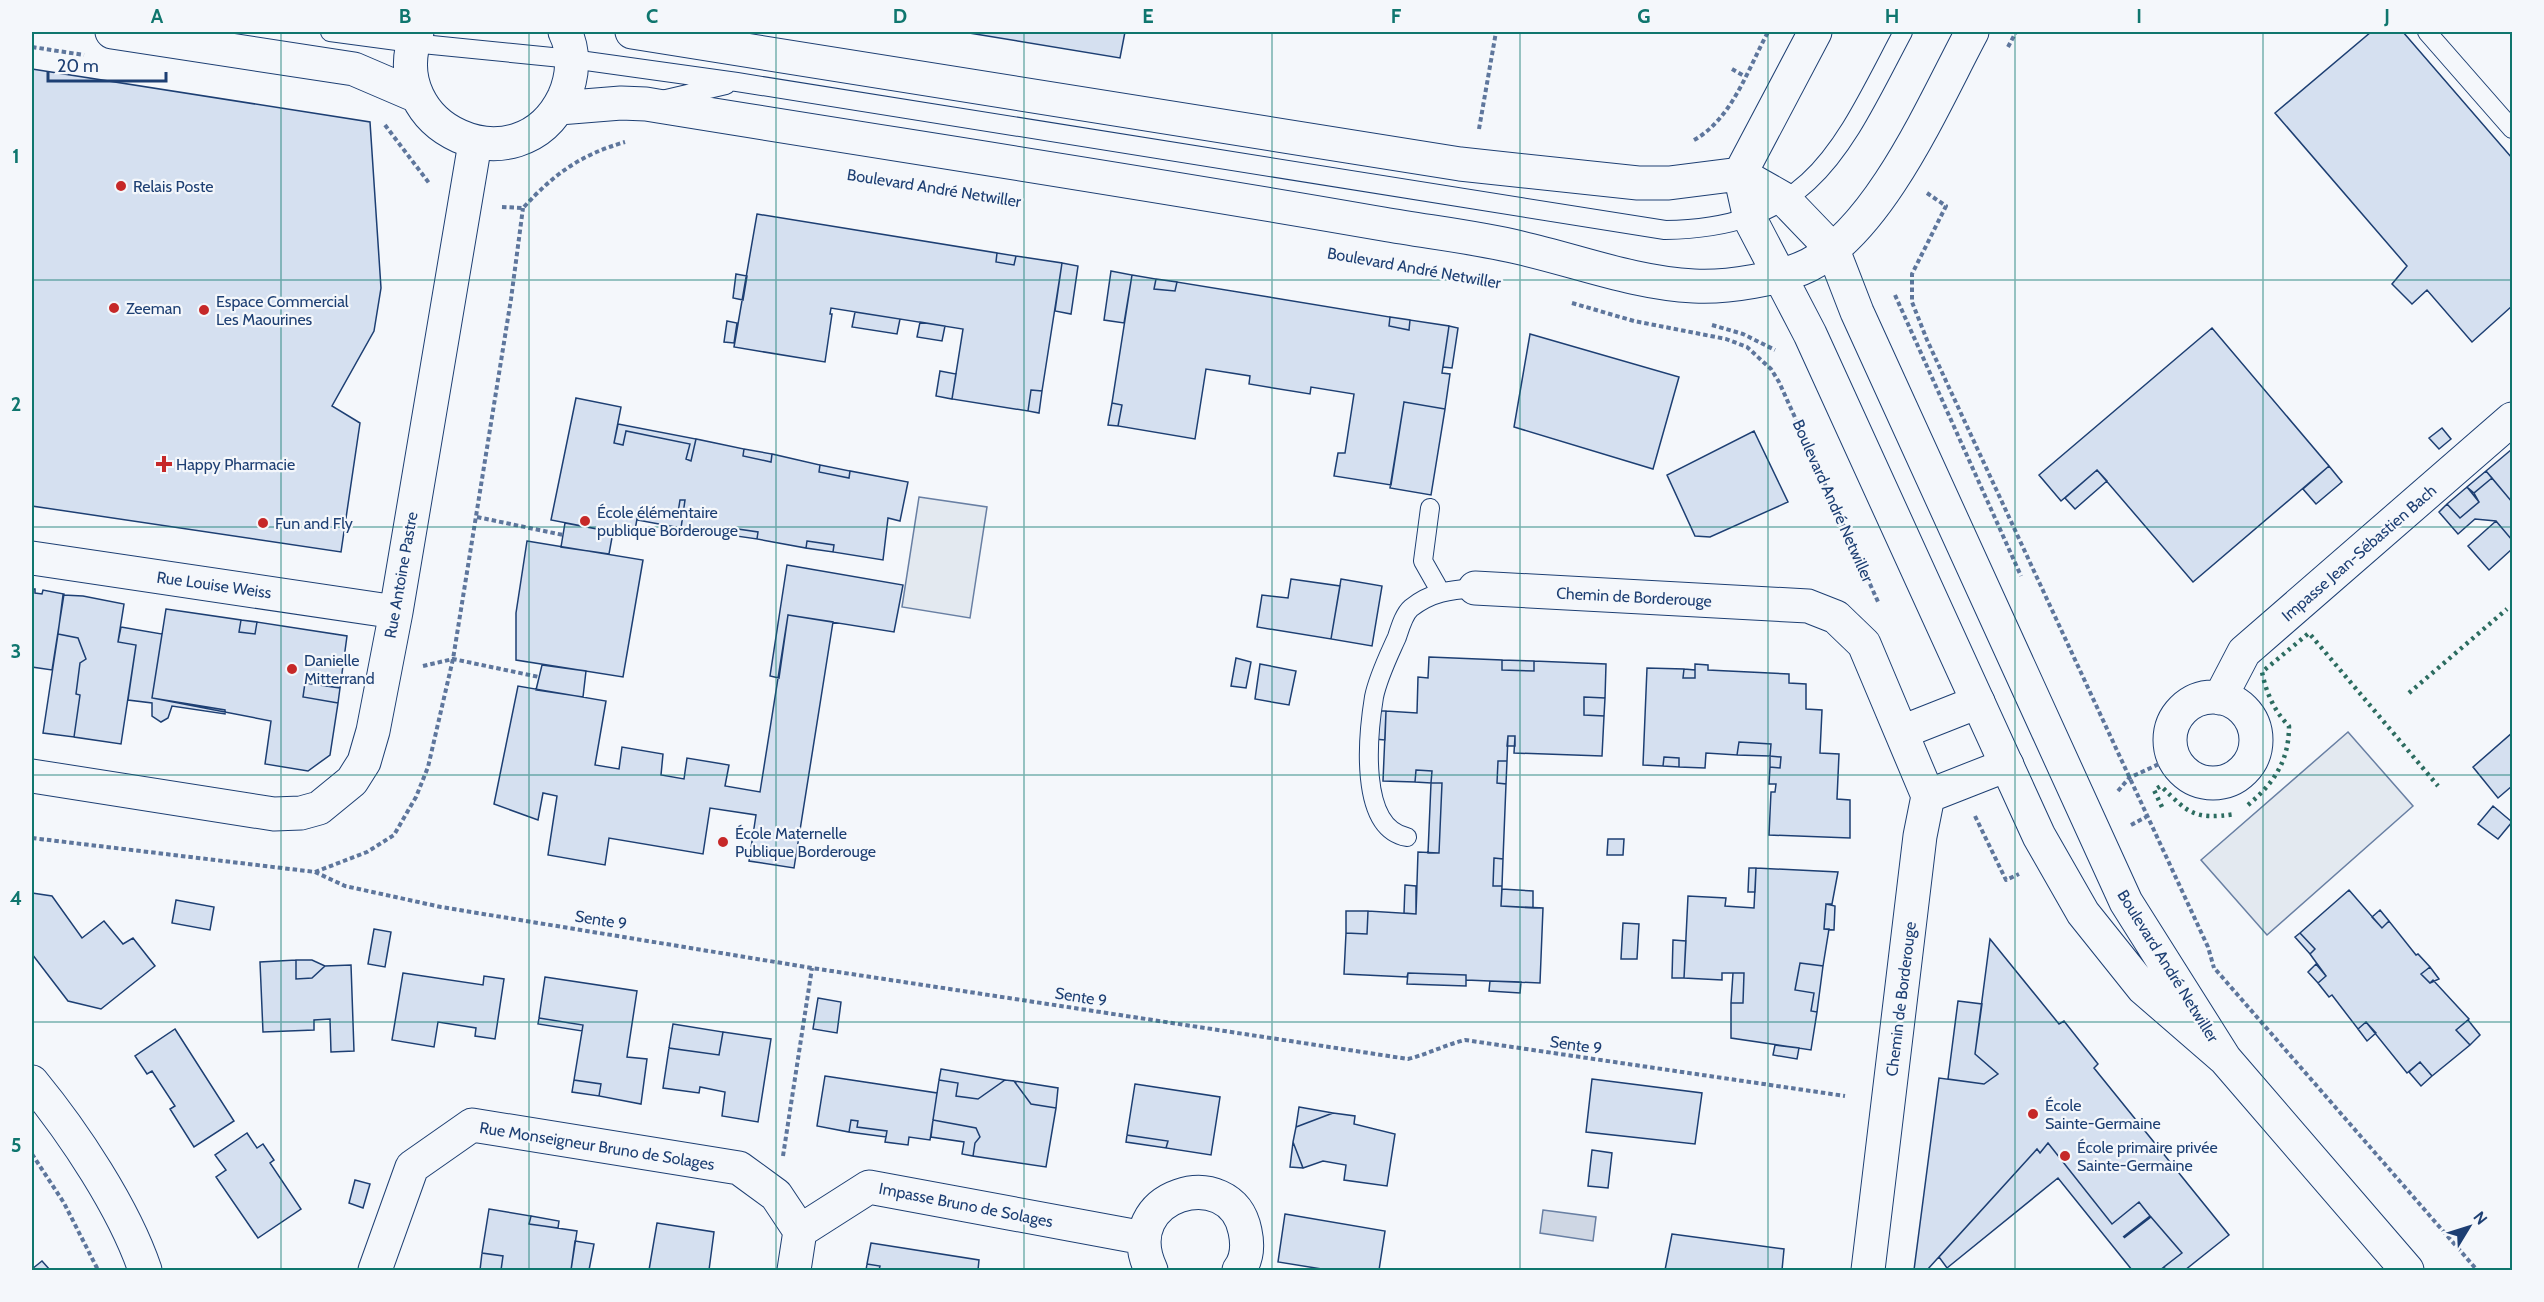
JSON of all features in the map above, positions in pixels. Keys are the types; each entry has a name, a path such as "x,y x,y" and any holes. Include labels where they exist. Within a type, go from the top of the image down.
{"street":[{"path":"112,32 354,69 417,96"},
{"path":"632,32 1471,166 1638,183 1669,183 1740,174 1815,32"},
{"path":"559,108 621,103 646,104 1510,246 1622,276 1694,286 1779,276 1809,265 1833,250 1874,203 1904,158 1972,32"},
{"path":"415,37 411,79 417,96 427,112 440,126 456,136 475,143 491,145 524,137 550,120 559,108 570,85 569,45"},
{"name":"Rue Antoine Pastre","path":"32,776 274,814 301,813 319,808 352,781 364,762 373,731 396,612 475,143"},
{"name":"Boulevard André Netwiller","path":"1740,174 1784,199 1833,250 1857,312 2126,902 2225,1059"},
{"name":"Boulevard André Netwiller","path":"1740,174 1750,219 1810,334 2051,860 2083,913 2143,987 2225,1059 2407,1270"},
{"name":"Impasse Jean-Sébastien Bach","path":"2220,698 2244,652 2512,419"},
{"name":"Rue Louise Weiss","path":"32,558 396,612"},
{"name":"Chemin de Borderouge","path":"1475,588 1808,606 1836,617 1864,644 1928,796 1920,836 1868,1270"},
{"path":"2206,697 2234,702 2245,711 2253,724 2256,738 2254,753 2247,766 2230,779 2208,782 2194,778 2182,770 2174,757 2171,745 2175,719 2194,701 2206,697"},
{"path":"1902,732 1978,702"},
{"path":"1928,796 2007,765"},
{"path":"32,1082 56,1111 105,1188 145,1270"},
{"name":"Rue Monseigneur Bruno de Solages","path":"375,1270 412,1167 472,1125 739,1168 776,1195 800,1231"},
{"name":"Impasse Bruno de Solages","path":"800,1231 869,1187 1144,1238"},
{"path":"1151,1270 1144,1256 1144,1238 1152,1214 1164,1201 1191,1192 1209,1193 1233,1208 1243,1223 1248,1246 1244,1263 1239,1270"},
{"path":"794,1270 800,1231"}],"lane":[{"path":"330,32 569,45 737,82 1658,229 1695,230 1750,219 1809,182 1840,145 1903,32"},
{"path":"2427,32 2512,129"},
{"path":"646,104 737,82"},
{"path":"1430,508 1423,561 1440,591"},
{"path":"1407,837 1396,835 1383,824 1372,802 1370,743 1374,696 1408,610 1440,591 1475,588"}],"path":[{"path":"1478,136 1496,32"},
{"path":"1688,143 1715,124 1727,110 1768,32"},
{"path":"32,47 91,56"},
{"path":"1732,69 1744,76"},
{"path":"383,122 434,189"},
{"path":"493,206 523,208 570,164 604,148 628,142"},
{"path":"1920,189 1946,206 1912,274 1912,302 1932,351 2146,817"},
{"name":"Boulevard André Netwiller","path":"1566,302 1634,321 1726,339 1747,347 1771,369 1882,612"},
{"path":"477,517 563,535"},
{"path":"384,669 406,670 453,659 539,677"},
{"path":"2113,797 2128,778 2174,757"},
{"path":"1960,784 2006,880 2022,872"},
{"path":"2127,826 2132,836"},
{"name":"Sente 9","path":"315,872 345,886 441,907 812,968 1408,1059 1425,1055 1443,1045 1465,1040 1845,1096"},
{"path":"2200,949 2248,1010 2477,1270"},
{"path":"739,1168 764,1161 782,1163 812,968"},
{"path":"32,1154 64,1203 98,1270"}],"shaded area":[{"path":"919,497 987,507 970,618 902,607"},
{"path":"2348,732 2413,806 2267,935 2201,860"},
{"path":"1543,1210 1596,1217 1593,1241 1540,1233"}],"building":[{"path":"963,32 1125,32 1120,58"},
{"path":"2371,32 2403,32 2512,158 2512,306 2472,342 2427,290 2412,304 2392,284 2407,266 2275,113"},
{"name":"Espace Commercial Les Maourines","path":"32,69 370,122 381,288 374,331 332,406 360,423 341,552 32,506"},
{"path":"757,214 997,253 996,262 1014,265 1016,256 1062,263 1042,391 1031,390 1028,411 952,399 963,329 831,308 825,362 734,347"},
{"path":"997,253 1016,256 1014,265 996,262"},
{"path":"1062,263 1078,266 1071,314 1055,311"},
{"path":"1111,271 1132,275 1124,323 1104,320"},
{"path":"736,274 747,276 743,300 733,298"},
{"path":"1132,275 1156,279 1154,289 1175,291 1177,282 1390,317 1389,326 1409,330 1410,320 1449,326 1442,373 1450,374 1445,409 1404,402 1391,485 1334,476 1338,453 1345,453 1354,394 1311,387 1310,394 1249,384 1250,376 1206,369 1195,439 1118,426 1122,405 1112,403"},
{"path":"1156,279 1177,282 1175,291 1154,289"},
{"path":"855,312 900,319 897,334 852,327"},
{"path":"1390,317 1410,320 1409,330 1389,326"},
{"path":"727,321 737,323 734,343 724,342"},
{"path":"920,322 945,326 942,341 917,337"},
{"path":"1449,326 1458,328 1452,368 1443,367"},
{"path":"2212,328 2329,466 2193,582 2097,470 2061,501 2039,475"},
{"path":"1530,334 1679,377 1653,469 1514,427"},
{"path":"940,371 956,374 952,399 936,396"},
{"path":"1031,390 1042,391 1039,413 1028,411"},
{"path":"576,398 621,407 614,443 623,445 626,431 690,444 686,459 691,461 696,439 744,449 743,456 771,462 772,454 820,465 819,472 849,478 850,471 908,482 900,521 888,518 883,560 833,552 834,545 807,541 806,548 757,539 758,532 731,528 729,535 681,528 685,500 680,500 677,519 638,513 634,536 551,520"},
{"path":"1404,402 1445,409 1431,495 1390,488"},
{"path":"1112,403 1122,405 1118,426 1108,425"},
{"path":"618,424 696,439 691,461 686,459 690,444 626,431 623,445 614,443"},
{"path":"2442,428 2451,439 2439,449 2429,438"},
{"path":"1754,431 1788,502 1710,537 1695,536 1667,475"},
{"path":"744,449 772,454 771,462 743,456"},
{"path":"2512,449 2512,502 2486,471"},
{"path":"820,465 850,471 849,478 819,472"},
{"path":"2329,466 2342,482 2316,504 2303,489"},
{"path":"2097,470 2107,481 2075,509 2065,498"},
{"path":"2486,471 2492,478 2474,493 2467,487"},
{"path":"2492,478 2512,502 2512,540 2496,521 2475,519 2458,534 2439,512 2447,504 2460,518 2479,502 2474,493"},
{"path":"2467,487 2479,502 2460,518 2447,504"},
{"path":"680,500 685,500 681,528 637,520 638,513 677,519"},
{"path":"2496,521 2512,540 2512,549 2489,570 2468,546"},
{"path":"565,523 613,532 609,554 561,547"},
{"path":"731,528 758,532 757,539 729,535"},
{"path":"527,541 643,560 623,677 516,660 516,613"},
{"path":"807,541 834,545 833,552 806,548"},
{"path":"787,565 903,585 894,632 788,615 779,678 770,676"},
{"path":"1291,579 1340,586 1331,639 1257,627 1262,595 1288,598"},
{"path":"1341,579 1382,586 1372,646 1331,639"},
{"path":"32,589 35,589 35,593 42,594 43,590 64,594 52,670 32,667"},
{"path":"63,595 83,596 124,604 118,642 136,645 121,744 74,737 80,695 76,694 80,663 86,659 78,638 58,634"},
{"path":"166,609 241,620 239,632 255,634 257,622 347,636 340,688 305,683 303,697 338,703 330,755 308,771 265,764 271,721 152,698"},
{"path":"788,615 833,622 794,868 749,861 756,815 710,808 703,854 609,838 605,865 548,855 557,796 543,793 538,820 494,804 518,686 606,701 595,765 619,769 622,747 663,754 661,775 684,779 687,758 729,765 725,786 760,792"},
{"path":"241,620 257,622 255,634 239,632"},
{"path":"121,627 162,634 152,698 225,710 225,714 172,706 168,718 161,722 152,716 152,703 128,700 136,645 118,642"},
{"path":"58,634 78,638 86,659 80,663 76,694 80,695 74,737 43,733"},
{"path":"1429,657 1502,660 1502,670 1534,671 1534,661 1606,664 1605,698 1584,697 1584,715 1604,716 1602,756 1514,753 1515,736 1508,736 1507,761 1498,761 1497,783 1506,784 1503,859 1494,858 1493,886 1502,886 1501,906 1543,908 1540,983 1466,980 1466,975 1408,973 1407,977 1344,974 1346,933 1367,934 1368,911 1416,914 1418,852 1439,853 1442,783 1431,783 1432,771 1416,770 1415,782 1383,781 1386,711 1417,713 1418,677 1428,678"},
{"path":"1236,658 1251,662 1246,688 1231,686"},
{"path":"1502,660 1534,661 1534,671 1502,670"},
{"path":"1260,664 1296,671 1289,705 1255,699"},
{"path":"1695,664 1708,665 1708,670 1789,674 1789,683 1806,684 1806,709 1822,710 1820,753 1839,754 1837,799 1850,800 1850,838 1769,835 1771,792 1775,792 1776,784 1769,784 1770,767 1780,768 1781,757 1770,756 1771,744 1739,742 1737,755 1706,753 1705,768 1679,767 1679,758 1664,757 1663,766 1643,765 1647,668 1684,669 1683,678 1695,678"},
{"path":"542,665 586,671 583,697 536,690"},
{"path":"1684,669 1695,670 1695,678 1683,678"},
{"path":"305,683 340,688 338,703 303,697"},
{"path":"1584,697 1605,698 1604,716 1584,715"},
{"path":"1375,711 1386,711 1385,740 1374,739"},
{"path":"2512,733 2512,786 2498,798 2473,767"},
{"path":"1508,736 1515,736 1515,746 1507,746"},
{"path":"1739,742 1771,744 1770,756 1737,755"},
{"path":"1770,756 1781,757 1780,768 1770,767"},
{"path":"1664,757 1679,758 1679,767 1663,766"},
{"path":"1498,761 1507,761 1506,784 1497,783"},
{"path":"1416,770 1432,771 1431,783 1415,782"},
{"path":"1431,783 1442,783 1439,853 1428,853"},
{"path":"2493,806 2512,822 2498,839 2478,824"},
{"path":"1608,839 1624,839 1623,855 1607,855"},
{"path":"1494,858 1503,859 1502,886 1493,886"},
{"path":"1749,868 1756,868 1755,892 1748,892"},
{"path":"1756,868 1838,872 1832,904 1826,904 1824,929 1829,929 1823,966 1800,963 1795,990 1814,993 1811,1011 1817,1012 1811,1050 1731,1038 1731,1003 1743,1003 1744,973 1722,973 1722,980 1684,978 1688,896 1726,898 1725,906 1754,908"},
{"path":"1405,885 1416,886 1416,914 1404,913"},
{"path":"1502,889 1533,891 1533,908 1501,906"},
{"path":"2349,890 2382,928 2389,921 2416,955 2418,954 2430,967 2421,974 2430,983 2433,980 2469,1019 2456,1030 2470,1045 2432,1076 2420,1062 2407,1073 2366,1022 2358,1029 2332,995 2329,997 2318,983 2326,976 2310,954 2315,949 2300,933"},
{"path":"32,893 52,896 82,938 104,921 123,944 133,938 155,966 101,1009 68,1001 32,954"},
{"path":"176,900 214,907 210,930 172,923"},
{"path":"1826,904 1835,906 1834,930 1824,929"},
{"path":"2380,910 2389,921 2382,928 2372,917"},
{"path":"1346,911 1368,911 1367,934 1346,933"},
{"path":"1623,923 1639,924 1637,959 1621,959"},
{"path":"374,929 391,932 385,967 368,964"},
{"path":"2300,933 2315,949 2310,954 2295,937"},
{"name":"École Sainte-Germaine","path":"1990,939 2059,1024 2064,1021 2098,1064 2094,1068 2229,1235 2185,1270 2166,1270 2164,1267 2182,1253 2151,1217 2123,1237 2150,1216 2139,1202 2112,1224 2048,1143 2040,1153 2037,1149 1927,1270 1914,1270 1939,1078 1984,1084 1998,1074 1975,1054"},
{"path":"1673,940 1686,941 1684,978 1672,978"},
{"path":"296,960 312,960 325,966 312,978 296,979"},
{"path":"296,960 296,979 312,978 325,966 351,965 354,1051 331,1052 330,1019 314,1020 314,1030 263,1032 260,962"},
{"path":"1800,963 1823,966 1817,1012 1811,1011 1814,993 1795,990"},
{"path":"2316,964 2326,976 2318,983 2308,972"},
{"path":"2430,967 2439,979 2430,983 2421,974"},
{"path":"403,973 483,985 484,976 504,979 495,1039 475,1036 476,1028 438,1022 434,1047 392,1040"},
{"path":"1408,973 1466,975 1466,986 1407,984"},
{"path":"1733,973 1744,973 1743,1003 1731,1003"},
{"path":"545,977 637,991 627,1057 647,1059 641,1104 599,1096 601,1084 574,1080 583,1025 539,1018"},
{"path":"1490,981 1521,982 1520,993 1489,991"},
{"path":"818,998 841,1002 837,1033 813,1029"},
{"path":"1958,1001 1982,1004 1975,1054 1998,1074 1984,1084 1948,1079"},
{"path":"539,1018 583,1025 582,1031 538,1024"},
{"path":"2468,1020 2480,1035 2470,1045 2456,1030"},
{"path":"2366,1022 2376,1033 2367,1041 2358,1029"},
{"path":"673,1024 723,1032 719,1055 669,1048"},
{"path":"175,1029 234,1121 194,1147 170,1109 175,1106 152,1071 147,1074 135,1056"},
{"path":"723,1032 771,1039 758,1122 722,1116 725,1092 700,1087 699,1093 663,1088 669,1048 719,1055"},
{"path":"1775,1045 1799,1048 1797,1059 1773,1055"},
{"path":"2420,1062 2432,1076 2421,1086 2409,1072"},
{"path":"941,1069 1005,1080 978,1099 956,1096 958,1083 939,1080"},
{"path":"825,1076 937,1093 930,1140 909,1137 908,1145 885,1142 887,1131 857,1127 858,1121 851,1120 849,1132 817,1126"},
{"path":"1592,1079 1702,1093 1695,1144 1586,1132"},
{"path":"574,1080 601,1084 599,1096 572,1092"},
{"path":"939,1080 958,1083 956,1096 978,1099 1005,1080 1014,1081 1031,1104 1056,1108 1046,1167 973,1156 975,1143 980,1137 976,1128 933,1120"},
{"path":"1014,1081 1058,1088 1056,1108 1031,1104"},
{"path":"1135,1084 1220,1097 1211,1155 1166,1148 1168,1141 1127,1135"},
{"path":"1299,1107 1333,1113 1296,1127"},
{"path":"1333,1113 1355,1116 1354,1124 1395,1134 1387,1186 1344,1180 1346,1165 1323,1161 1303,1168 1293,1142 1296,1127"},
{"path":"851,1120 858,1121 857,1127 887,1131 886,1137 849,1132"},
{"path":"933,1120 976,1128 980,1137 975,1143 973,1156 962,1154 964,1142 931,1137"},
{"path":"247,1133 257,1148 263,1144 274,1160 270,1163 301,1209 258,1238 216,1177 226,1170 215,1155"},
{"path":"1127,1135 1168,1141 1166,1148 1126,1142"},
{"path":"1293,1142 1303,1168 1290,1167"},
{"path":"2048,1143 2112,1224 2139,1202 2150,1216 2124,1238 2151,1217 2182,1253 2160,1270 2132,1270 2058,1178 1947,1268 1939,1257 2037,1149 2040,1153"},
{"path":"1592,1150 1612,1153 1608,1188 1588,1186"},
{"path":"355,1180 370,1184 363,1208 349,1203"},
{"path":"489,1209 531,1216 529,1224 577,1231 571,1270 501,1270 503,1256 482,1253"},
{"path":"1285,1214 1385,1231 1379,1270 1328,1270 1278,1262"},
{"path":"531,1216 559,1221 558,1228 529,1224"},
{"path":"657,1223 714,1232 709,1270 649,1270"},
{"path":"1672,1234 1784,1249 1782,1270 1665,1270"},
{"path":"575,1241 594,1244 589,1270 571,1270"},
{"path":"871,1243 979,1260 978,1270 879,1270 880,1266 867,1264"},
{"path":"482,1253 503,1256 501,1270 480,1270"},
{"path":"42,1261 50,1270 32,1270 32,1269"},
{"path":"867,1264 880,1266 879,1270 866,1270"}],"hedge":[{"path":"2409,693 2507,609"},
{"path":"2248,805 2272,780 2283,761 2288,739 2289,726 2271,701 2262,672 2309,633 2438,786"},
{"path":"2162,807 2154,790 2161,786 2186,809 2194,813 2210,816 2235,814"}],"place":[{"name":"Relais Poste","path":"121,186"},
{"name":"Zeeman","path":"114,308"},
{"name":"Espace Commercial Les Maourines","path":"204,310"},
{"name":"Happy Pharmacie","path":"164,464"},
{"name":"École élémentaire publique Borderouge","path":"585,521"},
{"name":"Fun and Fly","path":"263,523"},
{"name":"Danielle Mitterrand","path":"292,669"},
{"name":"École Maternelle Publique Borderouge","path":"723,842"},
{"name":"École Sainte-Germaine","path":"2033,1114"},
{"name":"École primaire privée Sainte-Germaine","path":"2065,1156"}]}
